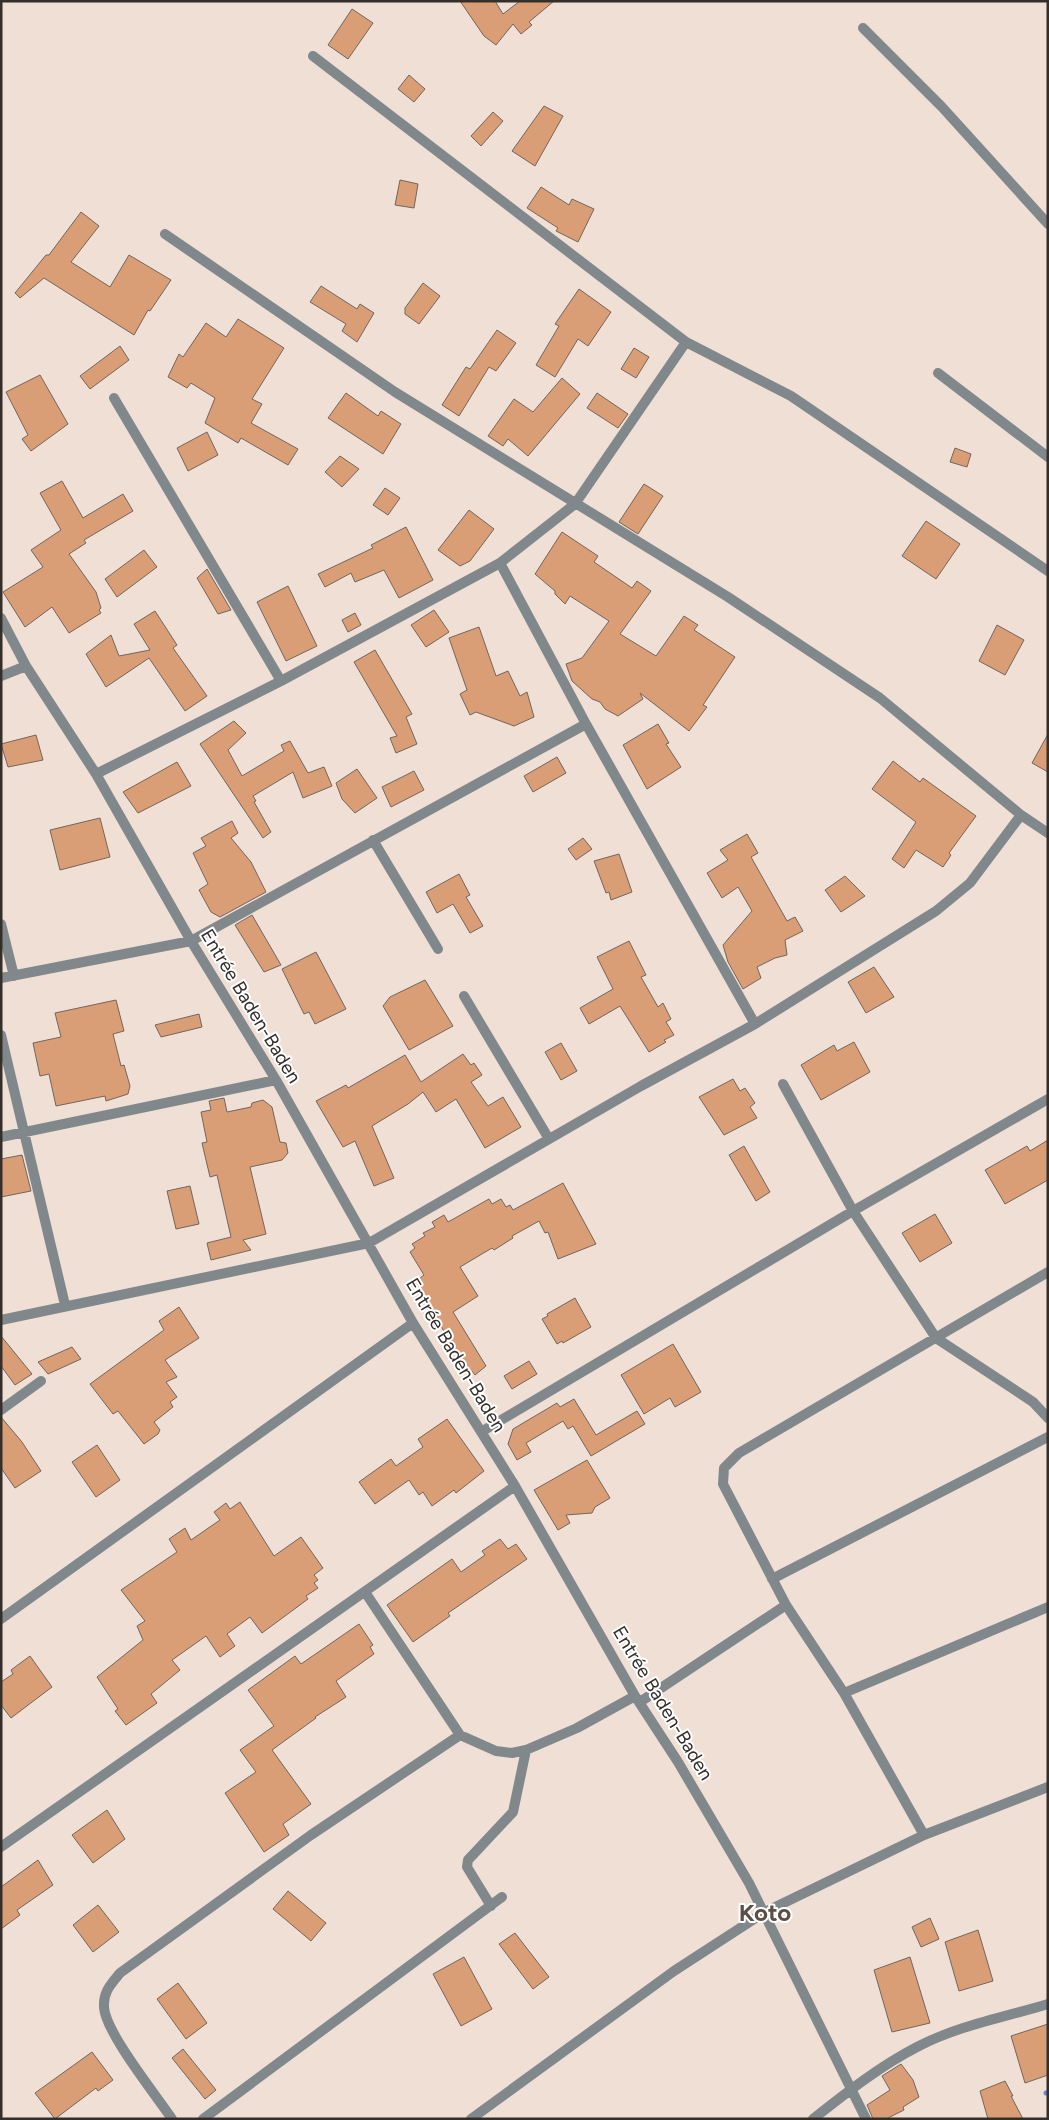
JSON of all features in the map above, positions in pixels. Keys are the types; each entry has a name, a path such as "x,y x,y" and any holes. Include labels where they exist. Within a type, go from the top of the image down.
{"street":[{"path":"863,28 942,107 1048,224"},
{"path":"313,56 686,342 791,396 1048,571"},
{"path":"165,234 395,392 728,596 880,698 1022,815 1048,833"},
{"path":"96,774 281,681 500,563 575,504 686,342"},
{"path":"938,373 1048,457"},
{"path":"114,398 281,681"},
{"path":"500,563 586,724 755,1024"},
{"name":"Entrée Baden-Baden","path":"1,618 26,666 96,774 191,941 276,1080 370,1243 413,1323 515,1486 638,1699 678,1762 765,1912 866,2119"},
{"path":"1,676 26,666"},
{"path":"1,978 191,941 586,724"},
{"path":"1,1320 66,1304 370,1243 549,1139 755,1024 936,911 970,883 1022,815"},
{"path":"373,840 438,949"},
{"path":"1,924 14,976"},
{"path":"464,996 549,1139"},
{"path":"1,1035 66,1304"},
{"path":"1,1137 276,1080"},
{"path":"783,1084 853,1211 936,1338 1033,1402 1048,1418"},
{"path":"481,1432 853,1211 1048,1099"},
{"path":"924,1835 844,1693 786,1606 723,1484 724,1468 739,1453 1048,1272"},
{"path":"1,1619 413,1323"},
{"path":"1,1410 41,1381"},
{"path":"772,1579 1048,1437"},
{"path":"1,1847 515,1486"},
{"path":"365,1592 460,1735 496,1751 512,1753 526,1750 638,1699 786,1606"},
{"path":"844,1693 1048,1607"},
{"path":"172,2119 110,2029 104,2008 106,1990 120,1973 295,1847 460,1735"},
{"path":"491,1906 467,1867 468,1860 513,1812 526,1750"},
{"path":"471,2119 674,1972 765,1912 924,1835 1048,1787"},
{"path":"203,2119 502,1897"},
{"path":"813,2119 850,2089 916,2047 1048,2004"}],"building":[{"path":"460,1 495,1 503,14 520,1 554,1 529,22 532,25 521,34 513,24 496,45 484,36"},
{"path":"352,9 373,23 348,59 328,45"},
{"path":"409,75 425,89 414,102 398,89"},
{"path":"544,106 563,116 535,166 512,151"},
{"path":"493,112 503,121 481,146 471,136"},
{"path":"400,180 418,184 414,208 395,205"},
{"path":"541,187 569,205 572,199 594,209 578,242 556,231 558,228 527,208"},
{"path":"81,212 99,226 71,262 110,287 129,255 171,280 150,311 148,310 134,335 44,278 20,298 15,293 46,255 49,255"},
{"path":"423,283 440,296 419,324 405,314 405,308"},
{"path":"321,286 357,309 360,304 374,313 357,342 342,331 346,324 310,302"},
{"path":"579,289 611,312 588,346 578,339 555,377 536,365 559,326 555,324"},
{"path":"238,319 284,348 252,399 262,404 251,423 298,449 288,465 241,438 238,443 205,423 215,398 191,383 187,388 168,377 179,354 183,357 206,323 226,337"},
{"path":"497,330 516,343 496,371 489,367 459,416 442,405 466,367 470,369"},
{"path":"120,346 129,360 90,389 80,376"},
{"path":"634,348 649,357 636,378 621,369"},
{"path":"40,375 68,424 31,451 22,439 28,435 6,392"},
{"path":"562,378 580,394 528,456 508,439 503,446 488,436 514,399 533,412"},
{"path":"346,393 378,416 381,411 401,424 383,454 328,418"},
{"path":"597,393 628,414 618,428 587,408"},
{"path":"207,432 218,455 188,471 177,448"},
{"path":"955,448 971,454 967,467 950,462"},
{"path":"340,456 359,469 342,487 325,472"},
{"path":"62,481 83,518 123,494 133,511 84,540 86,543 69,554 96,592 101,613 69,633 52,607 25,627 3,592 43,567 31,550 61,530 40,493"},
{"path":"644,484 663,496 638,534 619,522"},
{"path":"385,488 400,498 388,515 373,505"},
{"path":"469,510 494,529 470,561 460,566 438,550"},
{"path":"926,521 960,544 936,579 902,556"},
{"path":"406,527 433,580 399,598 384,570 355,582 351,573 325,587 318,574 373,548 371,545"},
{"path":"562,532 598,556 594,562 632,588 637,581 651,591 620,634 656,656 684,616 698,625 694,630 735,657 703,705 707,707 689,731 640,693 643,699 618,716 605,709 600,702 592,699 572,681 566,664 582,658 609,621 570,596 565,604 555,594 555,591 535,574"},
{"path":"144,550 157,567 117,597 105,579"},
{"path":"207,569 231,610 218,614 197,578"},
{"path":"288,586 317,646 286,661 257,602"},
{"path":"434,610 449,632 426,647 411,625"},
{"path":"155,611 177,645 173,648 207,696 185,711 149,658 106,687 86,654 111,635 119,656 150,650 134,624"},
{"path":"355,613 361,625 348,632 342,620"},
{"path":"997,625 1024,640 1005,675 979,661"},
{"path":"479,627 496,676 508,671 520,696 527,692 534,717 514,726 476,712 470,715 460,694 467,690 449,638"},
{"path":"375,650 412,714 406,717 417,744 396,753 390,738 397,736 354,662"},
{"path":"234,721 246,733 228,750 242,776 284,751 281,745 290,741 308,773 324,767 332,786 303,798 293,772 253,796 256,801 254,802 271,832 263,838 200,744"},
{"path":"658,724 669,743 666,744 681,767 647,789 623,745"},
{"path":"1048,734 1048,772 1032,763"},
{"path":"36,735 43,760 8,767 1,744"},
{"path":"557,757 566,773 533,792 524,776"},
{"path":"893,761 920,782 923,778 976,816 949,853 951,855 943,867 916,850 904,868 892,859 916,822 872,789"},
{"path":"177,762 191,786 138,813 123,792"},
{"path":"357,769 377,798 355,813 342,799 336,783"},
{"path":"414,771 424,790 391,807 382,787"},
{"path":"100,818 110,857 60,870 50,830"},
{"path":"232,821 238,833 231,838 251,862 266,892 220,917 211,912 199,890 208,884 193,853 206,846 201,838"},
{"path":"747,834 758,853 751,857 787,921 795,917 803,931 785,940 787,955 775,958 757,967 761,978 743,989 728,962 723,945 752,911 738,887 722,898 707,873 728,860 720,850"},
{"path":"583,838 592,849 576,860 568,849"},
{"path":"619,854 632,892 611,900 609,892 606,893 594,861"},
{"path":"459,874 470,895 466,897 483,926 470,933 453,904 437,913 426,892"},
{"path":"845,876 865,896 841,912 825,890"},
{"path":"252,915 281,965 264,972 235,925"},
{"path":"629,941 646,975 641,977 658,1007 663,1003 671,1019 666,1022 674,1035 649,1052 620,1006 589,1024 580,1008 613,989 597,957"},
{"path":"316,952 346,1009 315,1024 309,1012 304,1014 282,969"},
{"path":"874,967 894,997 866,1013 848,982"},
{"path":"425,980 453,1026 409,1050 383,1006 390,997"},
{"path":"116,1000 124,1031 113,1034 121,1066 124,1065 130,1086 128,1094 106,1101 105,1096 56,1106 49,1074 40,1076 33,1043 61,1037 55,1013"},
{"path":"199,1014 202,1027 161,1037 155,1025"},
{"path":"854,1042 870,1072 821,1100 801,1065 834,1045 837,1051"},
{"path":"561,1043 577,1071 561,1080 545,1052"},
{"path":"463,1054 471,1065 474,1063 482,1075 471,1082 488,1106 503,1097 521,1127 485,1148 456,1099 436,1112 423,1092 408,1104 372,1126 394,1178 374,1186 355,1141 343,1147 316,1101 346,1085 348,1088 405,1055 421,1082"},
{"path":"733,1079 740,1091 745,1088 755,1103 750,1107 757,1118 724,1135 699,1097"},
{"path":"224,1098 227,1112 251,1107 252,1103 263,1100 272,1107 280,1142 286,1143 288,1153 282,1160 250,1167 266,1234 243,1240 251,1250 211,1260 207,1243 231,1237 217,1175 210,1177 202,1143 207,1142 201,1112 211,1110 209,1101"},
{"path":"1048,1140 1048,1180 1005,1204 985,1170 1027,1146 1030,1151"},
{"path":"744,1146 770,1192 756,1201 729,1155"},
{"path":"22,1155 31,1191 1,1197 1,1159"},
{"path":"563,1183 596,1244 558,1259 548,1232 545,1233 539,1221 512,1236 513,1238 494,1250 492,1248 460,1267 478,1296 453,1312 486,1366 475,1375 472,1371 469,1372 414,1283 424,1275 410,1252 415,1248 412,1244 425,1236 423,1233 435,1227 432,1222 444,1215 448,1222 489,1199 492,1204 501,1199 506,1207 510,1205 513,1210"},
{"path":"190,1186 199,1224 176,1229 167,1191"},
{"path":"935,1214 952,1243 920,1262 902,1233"},
{"path":"575,1298 591,1327 563,1343 562,1341 557,1344 542,1319 548,1316 547,1314"},
{"path":"179,1307 199,1338 165,1360 177,1377 166,1382 177,1397 170,1402 173,1407 154,1422 160,1430 158,1434 144,1444 118,1411 113,1414 90,1384 164,1330 159,1321"},
{"path":"1,1336 32,1374 15,1385 1,1366"},
{"path":"673,1344 701,1392 675,1407 670,1398 644,1414 621,1375"},
{"path":"72,1347 81,1359 48,1374 38,1362"},
{"path":"529,1361 537,1374 512,1389 504,1376"},
{"path":"574,1399 596,1435 637,1411 645,1424 591,1456 573,1426 568,1429 563,1421 526,1443 531,1452 517,1460 508,1444 513,1429 557,1403 560,1407"},
{"path":"1,1417 22,1442 41,1471 15,1488 1,1468"},
{"path":"447,1419 484,1471 456,1493 454,1490 432,1506 423,1492 419,1495 409,1480 375,1504 359,1482 391,1459 396,1466 423,1447 418,1439"},
{"path":"97,1445 120,1480 96,1497 72,1462"},
{"path":"587,1460 610,1498 595,1507 592,1513 566,1515 570,1523 558,1530 534,1490"},
{"path":"240,1502 274,1556 301,1537 323,1568 314,1575 318,1580 314,1583 318,1588 306,1596 308,1599 262,1633 250,1617 227,1634 235,1646 220,1657 206,1636 172,1660 180,1670 151,1694 157,1703 126,1725 115,1711 118,1709 97,1677 143,1640 137,1626 145,1621 121,1590 177,1552 169,1539 185,1528 191,1540 220,1520 214,1512 226,1503 230,1509"},
{"path":"500,1539 508,1549 516,1544 527,1559 448,1613 450,1616 413,1642 387,1605 452,1559 461,1572 485,1555 482,1551"},
{"path":"359,1624 373,1645 370,1647 374,1654 336,1681 346,1697 315,1717 272,1750 311,1804 283,1824 289,1835 264,1852 225,1793 256,1772 240,1750 274,1726 248,1690 295,1656 301,1664"},
{"path":"30,1656 52,1687 11,1718 1,1705 1,1682 13,1674 11,1670"},
{"path":"107,1810 125,1839 93,1863 72,1835"},
{"path":"38,1860 53,1885 17,1910 20,1915 1,1929 1,1887"},
{"path":"288,1891 326,1923 311,1941 273,1909"},
{"path":"98,1905 119,1932 93,1952 73,1925"},
{"path":"930,1918 939,1939 921,1947 912,1927"},
{"path":"978,1930 993,1981 959,1991 945,1942"},
{"path":"515,1933 549,1977 533,1989 499,1944"},
{"path":"464,1957 492,2009 461,2026 433,1974"},
{"path":"910,1957 930,2023 892,2032 874,1970"},
{"path":"178,1983 207,2023 186,2039 157,1999"},
{"path":"1048,2024 1048,2075 1025,2083 1011,2036"},
{"path":"183,2049 216,2090 205,2099 172,2058"},
{"path":"92,2052 113,2080 98,2091 96,2088 55,2119 35,2093"},
{"path":"901,2064 913,2080 919,2097 903,2107 904,2110 886,2119 873,2119 867,2105 890,2090 882,2076"},
{"path":"1005,2081 1023,2119 988,2119 980,2091"}],"district":[{"name":"Koto","path":"765,1912"}]}
